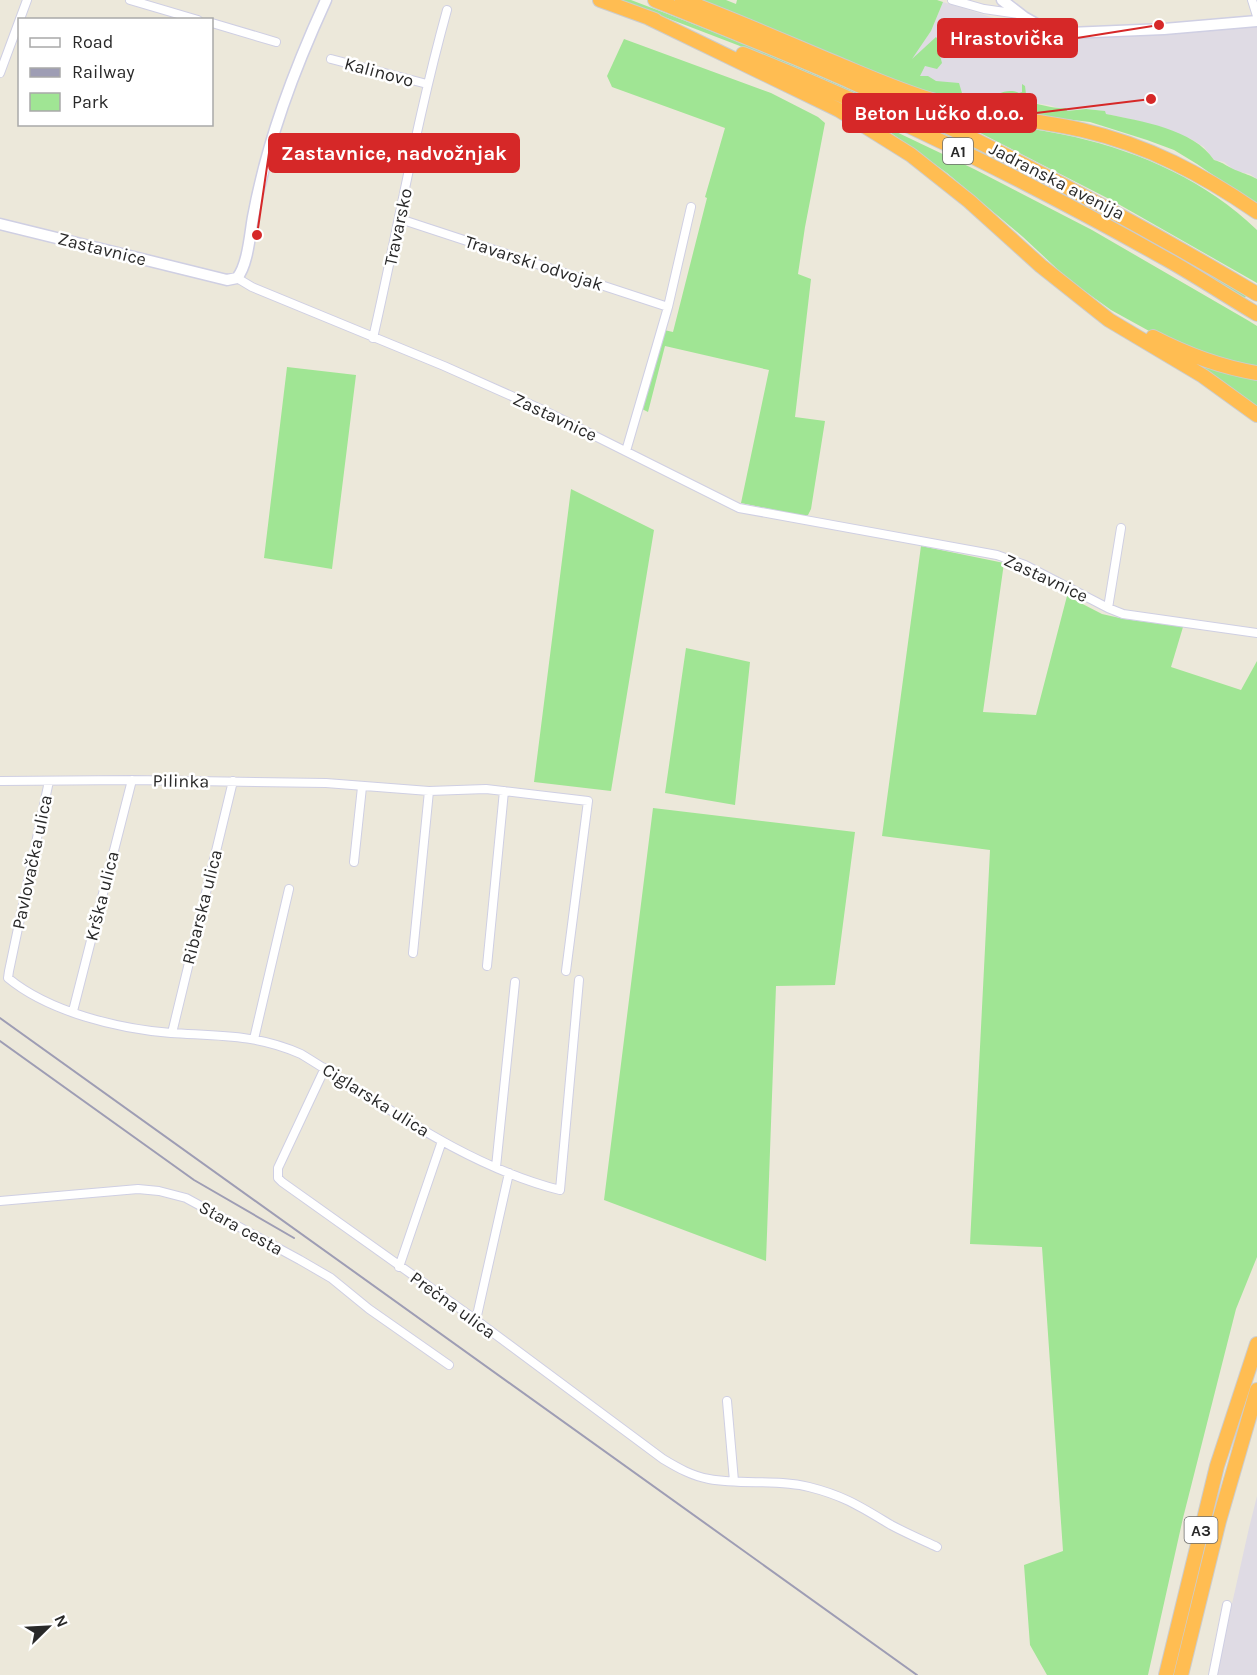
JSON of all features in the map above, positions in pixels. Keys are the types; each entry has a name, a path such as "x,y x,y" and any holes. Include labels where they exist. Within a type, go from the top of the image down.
{"highway":[{"name":"Jadranska avenija","path":"600,0 841,95 1037,189 1170,261 1256,314"},
{"name":"Jadranska avenija","path":"655,0 841,77 959,132 1148,230 1257,294"},
{"path":"682,0 893,87 935,101 984,113 1081,130 1167,157 1195,172 1257,212"},
{"path":"649,18 839,110 911,155 969,201 1041,267 1109,320 1203,376 1257,415"},
{"path":"1195,172 1257,221"},
{"path":"1095,308 1174,348 1234,369 1257,373"},
{"name":"A3","path":"1166,1675 1217,1466 1257,1344"},
{"name":"A3","path":"1181,1675 1219,1521 1253,1412 1257,1390"}],"main road":[{"path":"237,278 244,267 254,211 271,141 294,72 326,0"},
{"path":"1002,0 1045,29 1069,33 1164,29 1257,21"},
{"name":"Zastavnice","path":"0,224 227,280 237,278"}],"street":[{"path":"20,18 27,0"},
{"path":"130,0 191,18"},
{"path":"952,0 984,9 1020,14"},
{"path":"1252,0 1257,16"},
{"name":"Travarsko","path":"373,338 427,84 447,10"},
{"path":"213,23 276,42"},
{"path":"0,74 18,25"},
{"name":"Kalinovo","path":"331,59 427,84"},
{"path":"626,452 668,307 691,207"},
{"name":"Travarski odvojak","path":"400,219 668,307"},
{"name":"Zastavnice","path":"237,278 252,287 543,410 739,508 997,555 1025,565 1123,614 1257,633"},
{"name":"Zastavnice","path":"1108,608 1121,528"},
{"name":"Pilinka","path":"0,781 132,780 326,783 429,792 469,789 504,791 588,801 566,971"},
{"name":"Krška ulica","path":"73,1011 132,780"},
{"name":"Pavlovačka ulica","path":"8,978 49,781"},
{"name":"Ribarska ulica","path":"172,1033 232,781"},
{"path":"354,862 362,787"},
{"path":"487,966 504,791"},
{"path":"413,953 429,792"},
{"path":"254,1039 289,889"},
{"name":"Ciglarska ulica","path":"8,978 42,1000 120,1027 254,1039 290,1049 325,1068 442,1141 509,1173 560,1190 579,980"},
{"path":"496,1167 515,982"},
{"name":"Prečna ulica","path":"325,1068 278,1168 276,1173 278,1178 399,1267 476,1320 663,1459 693,1475 709,1479 806,1486 843,1497 905,1533 937,1547"},
{"path":"399,1267 442,1141"},
{"path":"476,1320 509,1173"},
{"name":"Stara cesta","path":"0,1201 138,1190 159,1191 186,1198 331,1278 369,1309 449,1365"},
{"path":"727,1401 734,1481"},
{"path":"1213,1675 1227,1605"}],"shaded area":[{"path":"943,2 1055,37 1257,25 1257,179 1250,174 1235,171 1224,162 1214,160 1204,147 1189,138 1139,121 1106,114 1104,111 1086,109 1067,111 1049,105 976,96 925,83 908,64 931,31"},
{"path":"1257,1496 1257,1675 1216,1675 1249,1528"}],"green space":[{"path":"620,0 631,0 790,63 945,134 1097,211 1246,296 1244,299 753,51"},
{"path":"698,0 726,0 736,4 737,0 937,0 943,2 931,31 912,59 936,37 946,49 939,52 942,63 937,69 925,66 920,76 928,76 936,81 959,83 962,93 980,97 1006,91 1019,93 1022,92 1022,84 1025,86 1027,102 1066,108 1067,111 1086,109 1105,111 1106,114 1165,128 1193,141 1205,149 1214,160 1257,179 1257,205 1174,150 1147,140 1090,122 996,111 918,91"},
{"path":"624,39 771,93 818,117 825,123 798,274 811,279 795,417 825,421 811,509 808,515 741,503 769,370 665,346 648,412 642,409 664,330 673,332 707,198 705,197 725,128 612,87 607,76"},
{"path":"948,114 1075,137 1125,151 1195,183 1217,197 1257,230 1257,283 1113,201 947,116"},
{"path":"888,128 1092,230 1257,326 1257,367 1222,360 1160,337 1111,310 1068,279 1023,237 947,173 887,130"},
{"path":"1186,359 1237,376 1257,379 1257,409"},
{"path":"287,367 356,375 332,569 264,558"},
{"path":"571,489 654,530 611,791 534,782"},
{"path":"921,546 1004,563 983,712 1036,715 1067,596 1102,614 1183,627 1171,667 1241,690 1257,661 1257,1257 1236,1309 1183,1518 1148,1675 1047,1675 1030,1645 1024,1565 1063,1551 1042,1247 970,1244 990,850 882,836"},
{"path":"686,648 750,662 735,805 665,793"},
{"path":"653,808 855,832 835,985 776,986 766,1261 604,1200"}],"railway":[{"path":"0,1018 917,1675"},
{"path":"0,1041 194,1180 294,1238"}],"place":[{"name":"Hrastovička","path":"1159,25"},
{"name":"Beton Lučko d.o.o.","path":"1151,99"},
{"name":"Zastavnice, nadvožnjak","path":"257,235"}]}
